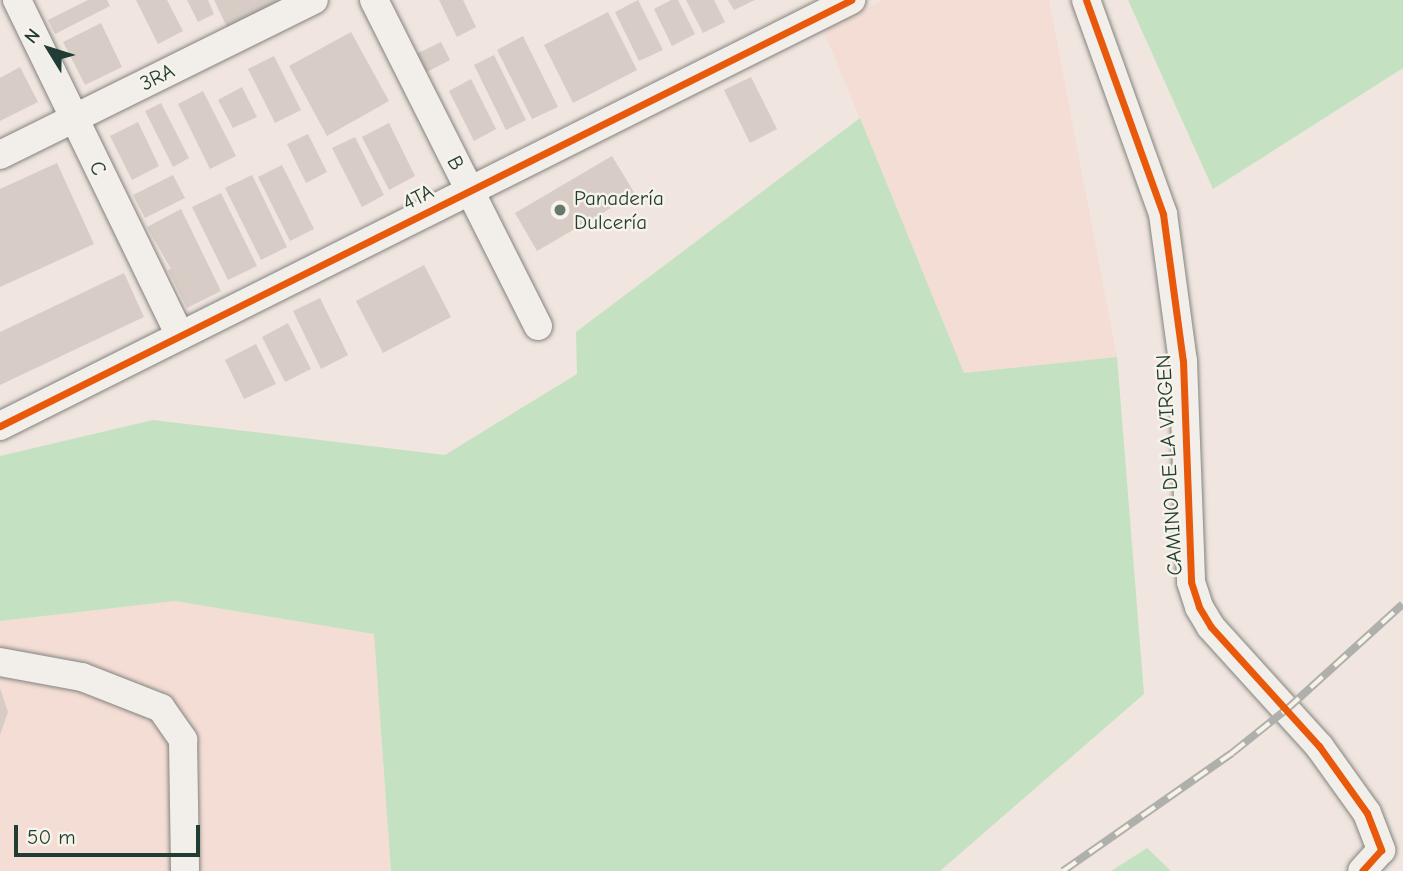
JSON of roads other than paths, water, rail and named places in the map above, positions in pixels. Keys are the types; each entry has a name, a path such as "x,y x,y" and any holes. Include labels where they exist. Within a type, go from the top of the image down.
{"street":[{"name":"C","path":"17,0 180,336"},
{"name":"3RA","path":"0,155 314,0"},
{"name":"B","path":"374,0 538,326"},
{"name":"4TA","path":"0,426 851,0"},
{"name":"CAMINO DE LA VIRGEN","path":"1086,0 1163,214 1183,361 1191,582 1199,607 1211,627 1319,746 1367,813 1381,850 1362,871"},
{"path":"0,662 82,677 161,708 183,740 185,871"}],"railway":[{"path":"1063,871 1232,753 1287,709 1403,604"}],"place":[{"name":"Panadería Dulcería","path":"560,210"}]}
